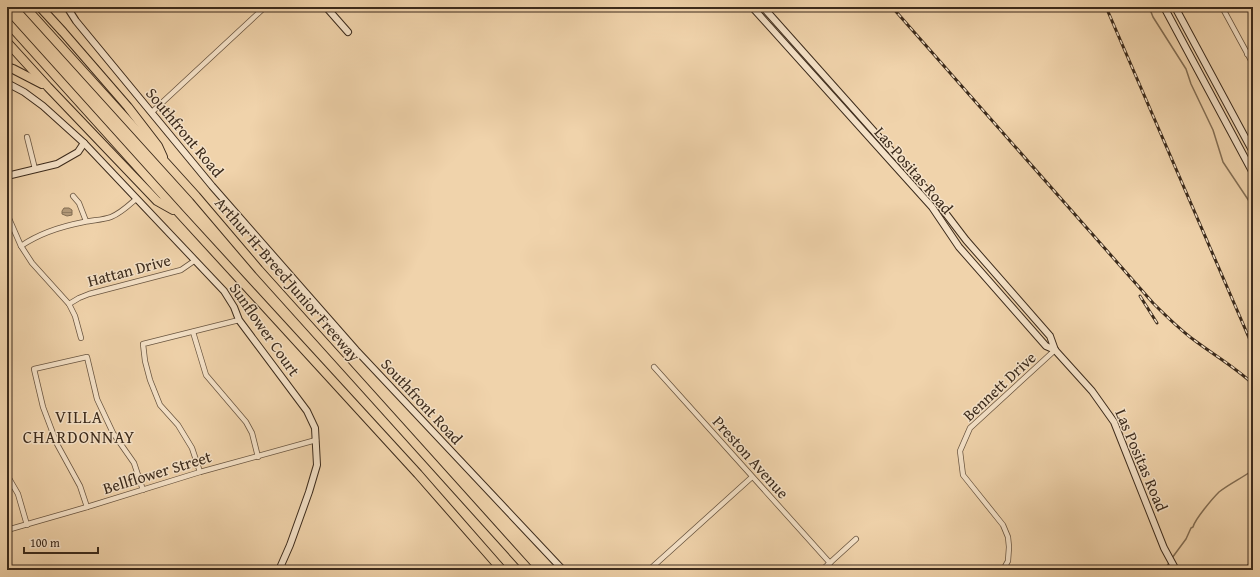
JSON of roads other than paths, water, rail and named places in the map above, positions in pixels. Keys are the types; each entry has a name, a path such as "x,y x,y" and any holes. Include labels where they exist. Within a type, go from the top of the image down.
{"highway":[{"name":"Arthur H. Breed Junior Freeway","path":"25,7 196,196 259,270 529,570"},
{"path":"40,7 128,107 158,146 167,165"},
{"path":"47,7 63,32"},
{"name":"Arthur H. Breed Junior Freeway","path":"7,22 179,213 418,474 502,569"},
{"path":"7,42 157,201 179,213"},
{"path":"7,67 48,87"}],"main road":[{"name":"Southfront Road","path":"67,7 76,21 212,186 356,350 563,570"},
{"path":"326,7 348,32"},
{"name":"Las Positas Road","path":"752,7 932,207 959,246 1041,341 1046,346 1056,350"},
{"name":"Las Positas Road","path":"763,7 937,202 966,240 1050,336 1056,350 1092,391 1114,422 1164,548 1176,570"},
{"path":"1164,7 1253,173"},
{"path":"1175,7 1253,152"},
{"name":"Sunflower Court","path":"7,83 24,92 43,106 84,142 194,261 224,291 234,307 239,320 307,411 315,428 317,465 290,544 278,570"},
{"path":"7,176 57,164 78,152 84,142"}],"street":[{"path":"152,112 265,7"},
{"path":"1222,7 1253,64"},
{"path":"1247,54 1253,52"},
{"path":"28,137 35,170"},
{"path":"73,196 79,203 86,221"},
{"path":"22,246 27,242 51,231 86,221 111,217 123,211 136,199"},
{"path":"7,214 32,263 69,304 76,316 81,338"},
{"name":"Hattan Drive","path":"69,304 89,294 181,270 194,261"},
{"path":"200,472 192,448 178,425 160,404 150,380 145,361 143,344 239,320"},
{"path":"193,332 206,376 246,422 252,433 258,457"},
{"name":"Bennett Drive","path":"1003,570 1008,561 1008,537 1003,525 963,475 960,451 970,428 1056,350"},
{"path":"87,507 80,486 57,444 43,407 34,369 87,357 98,399 113,433 134,463 143,490"},
{"name":"Preston Avenue","path":"654,367 830,563"},
{"name":"Bellflower Street","path":"7,530 200,472 316,440"},
{"path":"7,474 18,494 27,524"},
{"path":"649,570 752,477"},
{"path":"822,570 856,539"},
{"path":"1246,570 1253,563"}],"waterway":[{"path":"1149,7 1153,17 1186,69 1191,84 1213,130 1223,162 1253,207"},
{"path":"1172,558 1186,539 1194,523 1216,495 1253,470"},
{"path":"1164,570 1169,563"}],"railway":[{"path":"892,7 1153,303 1188,336 1232,367 1253,384"},
{"path":"1106,7 1253,347"},
{"path":"1140,296 1157,323"}],"district":[{"name":"VILLA CHARDONNAY","path":"79,426"}]}
